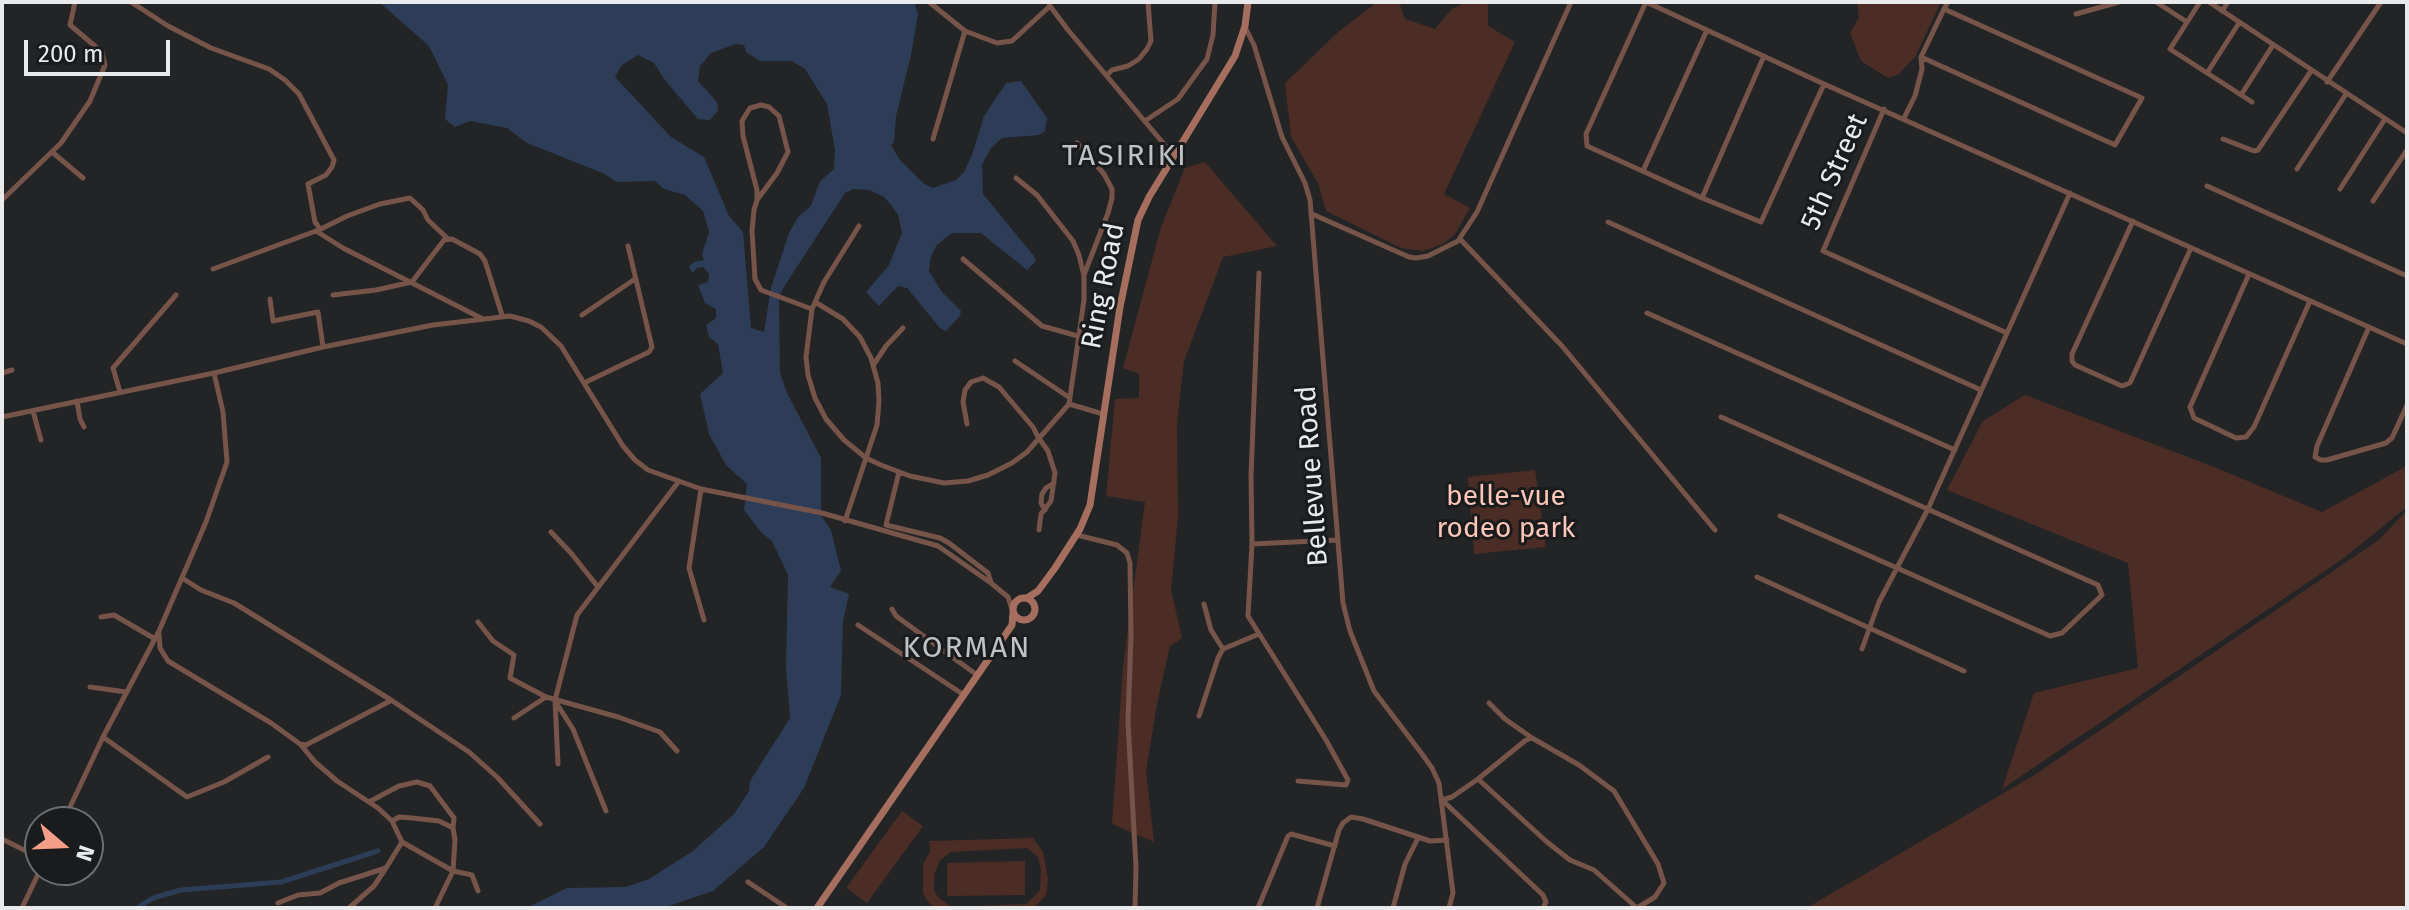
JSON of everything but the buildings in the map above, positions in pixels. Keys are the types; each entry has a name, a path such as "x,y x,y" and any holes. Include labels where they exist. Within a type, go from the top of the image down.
{"main road":[{"name":"Ring Road","path":"1035,605 1038,591 1076,534 1090,505 1136,227 1145,203 1235,56 1245,26 1248,2"},
{"name":"Ring Road","path":"1023,598 1038,591"},
{"path":"817,908 1012,625 1013,611 1023,598 1035,605 1033,616 1012,625"},
{"path":"1013,611 1023,621"}],"street":[{"path":"2,200 61,143 90,101 105,65 102,52 70,25 75,2"},
{"path":"131,2 211,48 269,69 285,80 299,94 334,160 326,175 308,184 318,230 343,248 482,318"},
{"path":"929,2 965,31 997,43 1012,41 1050,4 1174,157"},
{"path":"1107,75 1139,59 1147,49 1151,41 1148,2"},
{"path":"1145,121 1178,99 1207,59 1213,35 1215,2"},
{"path":"1312,214 1416,258 1449,247 1460,239 1477,212 1571,2"},
{"path":"1824,84 1761,222 1587,146 1586,134 1646,2 2407,344"},
{"path":"1904,118 1915,96 1922,69 1921,57 1948,2"},
{"path":"2076,14 2119,2"},
{"path":"2156,2 2187,22"},
{"path":"2200,2 2170,49 2252,102"},
{"path":"2209,2 2407,133"},
{"path":"2222,11 2228,2"},
{"path":"2327,82 2381,2"},
{"path":"1921,57 2115,145 2142,98 1944,9"},
{"path":"2207,73 2239,23"},
{"name":"Bellevue Road","path":"1245,26 1254,45 1282,137 1305,183 1312,214 1343,603 1350,631 1374,691 1432,768 1442,800 1447,840 1453,893 1449,908"},
{"path":"1643,171 1707,30"},
{"path":"933,139 965,31"},
{"path":"2241,95 2273,45"},
{"path":"1702,198 1764,56"},
{"path":"2223,139 2258,150 2311,71"},
{"path":"2297,169 2346,94"},
{"path":"757,200 788,152 779,116 769,107 761,105 747,111 742,128 757,190 752,220 755,279 761,290 812,309"},
{"name":"5th Street","path":"1884,109 1823,251 2007,333"},
{"path":"2340,189 2385,119"},
{"path":"1077,143 1104,174 1112,189 1104,224 1084,276"},
{"path":"2373,201 2407,150"},
{"path":"52,152 83,178"},
{"path":"859,226 824,282 812,309 806,357 810,386 826,419 844,440 866,458 899,472 944,483 979,478 1012,463 1027,452 1069,401 1084,300 1084,276 1073,241 1037,195 1016,178"},
{"path":"2207,186 2407,276"},
{"path":"1862,649 1879,602 1928,509 2070,193"},
{"path":"213,269 380,204 410,198 449,239 469,247 488,267 503,316"},
{"path":"2133,221 2072,354 2075,365 2122,386 2130,383 2191,247"},
{"path":"1608,222 1981,390"},
{"path":"333,295 412,282 444,240 449,239"},
{"path":"1460,239 1562,346 1715,530"},
{"path":"584,383 649,352 651,348 628,246"},
{"path":"963,259 1042,326 1078,336"},
{"path":"1259,273 1248,616 1348,780 1346,785 1298,781"},
{"path":"2249,274 2190,407 2194,418 2236,438 2246,437 2254,427 2310,301"},
{"path":"582,315 635,279"},
{"path":"120,392 113,368 176,295"},
{"path":"270,299 273,321 318,312 323,347"},
{"path":"815,301 837,314 854,330 868,351 878,383 877,425 845,521"},
{"path":"456,305 464,320"},
{"path":"1647,313 1955,450"},
{"path":"2,417 323,347 464,320 503,316 529,321 541,327 561,346 623,446 635,460 652,472 701,489 822,513 845,521 940,538 1008,597 1013,611"},
{"path":"2369,327 2315,457 2327,460 2386,443 2392,438 2407,407"},
{"path":"873,366 903,328"},
{"path":"1015,361 1069,401 1103,414"},
{"path":"2,373 12,370"},
{"path":"71,806 159,631 227,462 223,412 214,373"},
{"path":"967,424 963,402 965,390 971,382 983,378 1005,393 1045,444 1053,463 1054,483 1051,501 1039,523 1039,530"},
{"path":"77,401 84,427"},
{"path":"33,411 41,440"},
{"path":"1721,417 2098,585 2102,595 2062,633 2050,636 1780,516"},
{"path":"899,472 886,525 890,530 911,539 955,552"},
{"path":"558,764 555,700 577,615 679,481"},
{"path":"1045,510 1041,503 1042,494 1054,483"},
{"path":"701,489 689,568 704,620"},
{"path":"910,531 911,539"},
{"path":"551,532 598,587"},
{"path":"923,542 925,534"},
{"path":"1076,534 1121,547 1130,563 1128,722 1136,867 1135,908"},
{"path":"936,546 940,538"},
{"path":"1252,544 1337,540"},
{"path":"1757,577 1964,671"},
{"path":"182,578 201,590 234,603 469,752 540,824"},
{"path":"1008,597 1023,598"},
{"path":"1204,604 1211,630 1223,649"},
{"path":"892,609 896,616 978,675"},
{"path":"101,617 114,615 155,639"},
{"path":"478,622 493,641 514,655 510,678 546,697 660,732 677,751"},
{"path":"858,625 964,695"},
{"path":"159,631 160,648 168,661 300,744 337,781 392,821 402,842 453,871 472,875 478,891"},
{"path":"1199,716 1223,649 1259,634"},
{"path":"90,687 126,692"},
{"path":"514,718 546,697"},
{"path":"300,744 306,745 391,700"},
{"path":"555,700 573,729 606,811"},
{"path":"1478,779 1547,842 1570,860 1594,870 1637,908 1662,889 1663,877 1618,796 1579,765 1505,719 1489,703"},
{"path":"103,737 187,797 224,782 268,757"},
{"path":"1442,800 1452,797 1532,738"},
{"path":"369,802 399,786 417,782 430,786 454,818 453,871 435,908"},
{"path":"1442,800 1543,895 1546,902 1543,908"},
{"path":"392,821 399,817 439,821 453,828"},
{"path":"1317,908 1343,823 1351,817 1430,841 1447,840"},
{"path":"1258,908 1288,836 1291,834 1335,846"},
{"path":"1393,908 1405,864 1418,837"},
{"path":"2,839 24,850"},
{"path":"349,908 374,886 402,842"},
{"path":"278,903 298,895 320,893 339,883 386,868"},
{"path":"748,882 787,908"},
{"path":"22,908 32,886"}],"green space":[{"path":"1377,2 1399,2 1405,19 1435,29 1452,9 1466,2 1488,2 1488,26 1515,42 1444,194 1470,208 1455,234 1443,244 1423,251 1401,248 1326,211 1318,183 1291,137 1285,83 1337,33"},
{"path":"1857,2 1941,2 1915,57 1899,74 1888,78 1861,61 1850,33 1859,18"},
{"path":"1205,162 1277,246 1223,257 1184,361 1177,425 1178,516 1171,590 1182,638 1170,646 1146,771 1154,842 1112,824 1123,667 1145,502 1106,496 1115,399 1139,398 1139,374 1123,368 1161,227 1185,168"},
{"path":"2025,395 2322,512 2407,466 2407,507 2344,558 2002,789 2034,693 2138,668 2128,563 1947,490 1983,421"},
{"name":"belle-vue rodeo park","path":"1535,470 1546,547 1474,554 1468,477"},
{"path":"2407,510 2407,908 1810,906 2033,776 2380,539"},
{"path":"902,811 923,826 867,903 846,888"},
{"path":"1033,838 1043,852 1048,879 1046,895 1034,908 936,908 923,893 923,864 930,852 929,841","holes":["1027,848 1038,857 1040,890 1026,904 952,907 934,891 934,875 940,860 951,852"]},
{"path":"1025,861 1025,895 947,896 947,863"}],"water":[{"path":"379,2 914,2 918,14 891,145 900,160 923,183 933,188 956,180 964,172 984,116 1006,83 1021,81 1047,118 1045,131 1039,135 1002,138 991,148 982,165 983,194 1036,261 1027,270 981,233 952,233 937,245 931,256 929,271 942,292 961,311 946,331 940,328 907,288 898,286 879,306 866,292 889,265 902,233 898,215 892,206 884,197 869,190 853,189 845,193 782,290 779,298 780,373 821,458 821,515 831,530 841,571 830,587 849,594 843,621 841,695 804,788 764,847 713,891 663,908 526,908 567,888 626,887 649,879 693,851 734,814 749,791 750,781 790,718 786,668 788,575 772,541 744,510 747,484 726,465 709,434 700,394 723,373 718,344 709,337 706,325 716,318 716,309 705,303 698,285 708,282 709,274 703,267 692,273 689,266 704,260 702,254 709,232 703,211 685,195 664,189 655,181 616,182 605,174 527,143 507,128 470,121 455,127 445,119 448,85 429,46","holes":["736,44 744,45 746,52 760,61 792,61 805,69 827,104 835,150 834,169 820,181 811,206 798,217 789,233 771,288 764,332 751,328 743,232 729,216 704,157 671,137 615,77 622,65 638,55 654,63 698,119 710,120 718,111 717,102 698,81 700,66 711,53"]}],"waterway":[{"path":"137,908 153,898 181,890 281,882 378,851"}],"district":[{"name":"TASIRIKI","path":"1125,157"},
{"name":"KORMAN","path":"967,649"}]}
